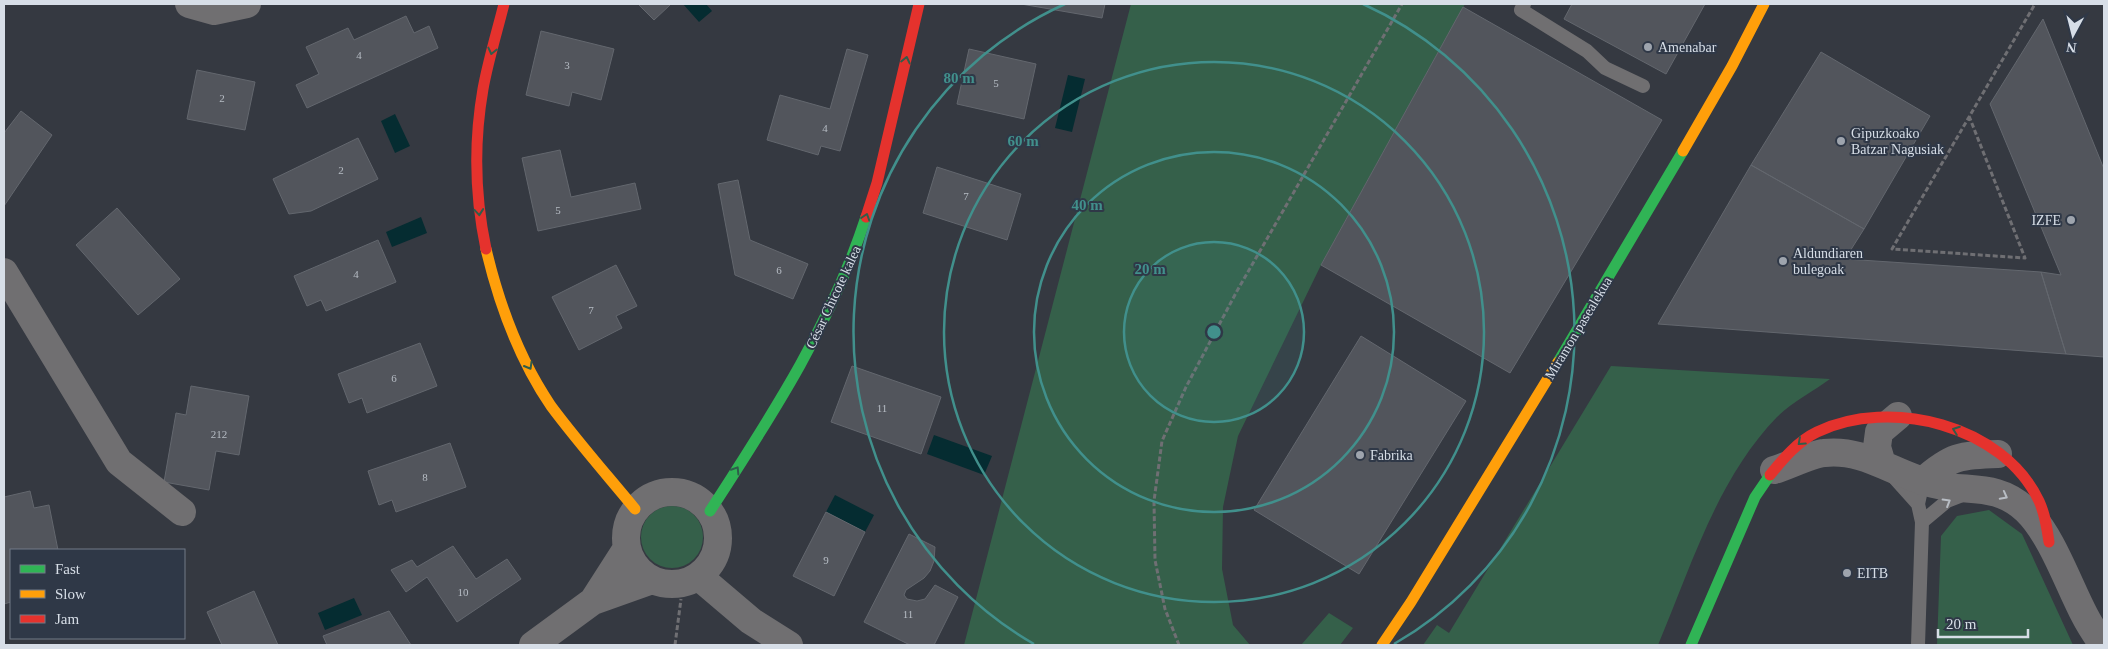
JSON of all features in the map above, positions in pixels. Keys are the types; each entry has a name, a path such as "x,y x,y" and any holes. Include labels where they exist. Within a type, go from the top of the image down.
{"street":[{"path":"189,4 214,11 247,4"},
{"path":"504,4 483,90 477,153 479,216 493,278 516,344 551,405 635,509"},
{"name":"César Chicote kalea","path":"710,511 782,400 819,332 850,265 878,183 919,4"},
{"name":"Miramon pasealekua","path":"1382,645 1411,602 1519,427 1732,66 1764,4"},
{"path":"4,272 119,462 182,512"},
{"path":"1691,645 1733,546 1763,483 1813,432 1854,418 1883,415 1929,420 1965,433 1998,454 2021,476 2036,495 2046,517 2049,542"},
{"path":"1882,464 1877,447 1879,432 1898,416"},
{"path":"1774,470 1823,453 1864,456 1882,464 1921,492"},
{"path":"1921,492 1942,464 1964,455 1998,454"},
{"path":"1921,492 1934,485 1977,488 2004,494 2026,510 2049,542 2086,618 2103,645"},
{"path":"679,491 699,499 710,511 717,525 719,542 715,557 691,580 668,584 652,580 633,563 626,548 626,532 630,516 647,498 662,492 679,491"},
{"path":"594,601 626,548"},
{"path":"533,645 594,601 652,580"},
{"path":"691,580 789,645"}],"lane":[{"path":"1524,4 1521,10 1587,51 1605,68 1643,86"},
{"path":"1922,522 1947,501 1977,488"},
{"path":"1918,645 1922,522 1921,492"}],"path":[{"path":"1179,645 1165,609 1155,560 1154,502 1162,441 1186,387 1237,291 1402,4"},
{"path":"1970,116 2025,258 1892,249 2035,4"},
{"path":"675,645 691,580"}],"green space":[{"path":"1131,4 1465,4 1321,265 1238,436 1223,507 1222,569 1233,625 1250,645 964,645"},
{"path":"1611,366 1830,379 1777,417 1756,441 1738,468 1707,525 1658,645 1423,645 1437,625 1449,633"},
{"path":"666,506 678,506 694,515 701,525 703,537 701,549 694,559 678,568 666,568 655,563 646,554 641,543 641,531 646,520 655,511"},
{"path":"1989,510 2022,534 2073,645 1937,645 1941,536 1957,516"},
{"path":"1329,613 1353,628 1340,645 1301,645"}],"water":[{"path":"683,4 706,4 712,11 699,22"},
{"path":"1068,75 1085,79 1072,132 1055,128"},
{"path":"395,114 410,146 395,153 381,121"},
{"path":"421,217 427,233 392,247 386,232"},
{"path":"934,435 992,456 984,475 927,454"},
{"path":"835,495 874,515 865,532 826,512"},
{"path":"354,598 362,615 325,630 318,613"}],"building":[{"path":"638,4 669,4 670,5 654,20"},
{"path":"1021,4 1105,4 1102,18"},
{"name":"Amenabar","path":"1572,4 1705,4 1666,74 1564,19"},
{"path":"1463,7 1662,120 1510,373 1321,265"},
{"path":"406,16 414,33 429,26 438,48 307,108 296,85 319,74 306,47 348,28 354,40"},
{"name":"IZFE","path":"2043,19 2104,169 2104,357 2066,354 2041,272 2061,275 1990,104"},
{"path":"541,31 614,49 601,100 572,92 569,106 526,95"},
{"path":"847,49 868,55 840,151 821,146 818,155 767,140 780,95 830,109"},
{"path":"969,49 1036,64 1024,119 957,104"},
{"name":"Gipuzkoako Batzar Nagusiak","path":"1821,52 1930,116 1864,229 1751,165"},
{"path":"197,70 255,82 245,130 187,119"},
{"path":"21,111 52,135 4,206 4,133"},
{"path":"358,138 378,179 311,211 289,214 273,179"},
{"path":"560,150 571,197 635,183 641,209 538,231 522,158"},
{"name":"Aldundiaren bulegoak","path":"1751,165 1864,229 1845,259 2041,272 2066,354 1658,324"},
{"path":"937,167 1021,194 1007,240 923,213"},
{"path":"738,180 750,240 808,264 793,299 735,275 718,184"},
{"path":"117,208 180,279 138,315 76,245"},
{"path":"378,240 396,282 326,311 321,300 307,306 294,276"},
{"path":"616,265 637,306 616,316 622,328 579,350 552,297"},
{"name":"Fabrika","path":"1361,336 1466,401 1359,574 1254,510"},
{"path":"420,343 437,386 367,413 362,398 349,403 338,374"},
{"path":"852,366 941,397 921,454 831,422"},
{"path":"191,386 249,396 239,455 216,451 209,490 164,482 176,413 186,415"},
{"path":"450,443 466,487 396,512 392,500 379,505 368,471"},
{"path":"30,491 34,508 49,505 58,549 10,549 10,602 4,604 4,497"},
{"path":"826,512 865,532 834,596 793,576"},
{"path":"909,534 935,547 934,561 930,571 924,578 906,590 904,595 907,599 917,601 925,599 935,585 958,597 934,645 910,645 864,622"},
{"path":"453,546 476,579 507,559 521,579 457,622 427,577 406,592 391,570 412,560 417,567"},
{"path":"254,591 278,645 222,645 207,612"},
{"path":"389,611 411,645 327,645 323,636"}],"traffic: fast":[{"path":"1558,362 1683,151"},
{"path":"710,511 798,369 835,296 852,257 866,217"},
{"path":"1691,645 1755,497 1770,475"}],"traffic: slow":[{"path":"1683,151 1732,66 1764,4"},
{"path":"486,249 497,290 511,330 529,369 551,406 635,509"},
{"path":"1382,645 1411,602 1558,362"}],"traffic: jam":[{"path":"486,249 478,189 478,129 485,78 504,4"},
{"path":"866,217 877,183 919,4"},
{"path":"1770,475 1803,440 1817,432 1846,422 1877,417 1910,418 1942,425 1972,437 1999,453 2022,475 2039,501 2046,521 2049,542"}],"place":[{"name":"Amenabar","path":"1648,47"},
{"name":"Gipuzkoako Batzar Nagusiak","path":"1841,141"},
{"name":"IZFE","path":"2071,220"},
{"name":"Aldundiaren bulegoak","path":"1783,261"},
{"name":"Fabrika","path":"1360,455"},
{"name":"EITB","path":"1847,573"}]}
